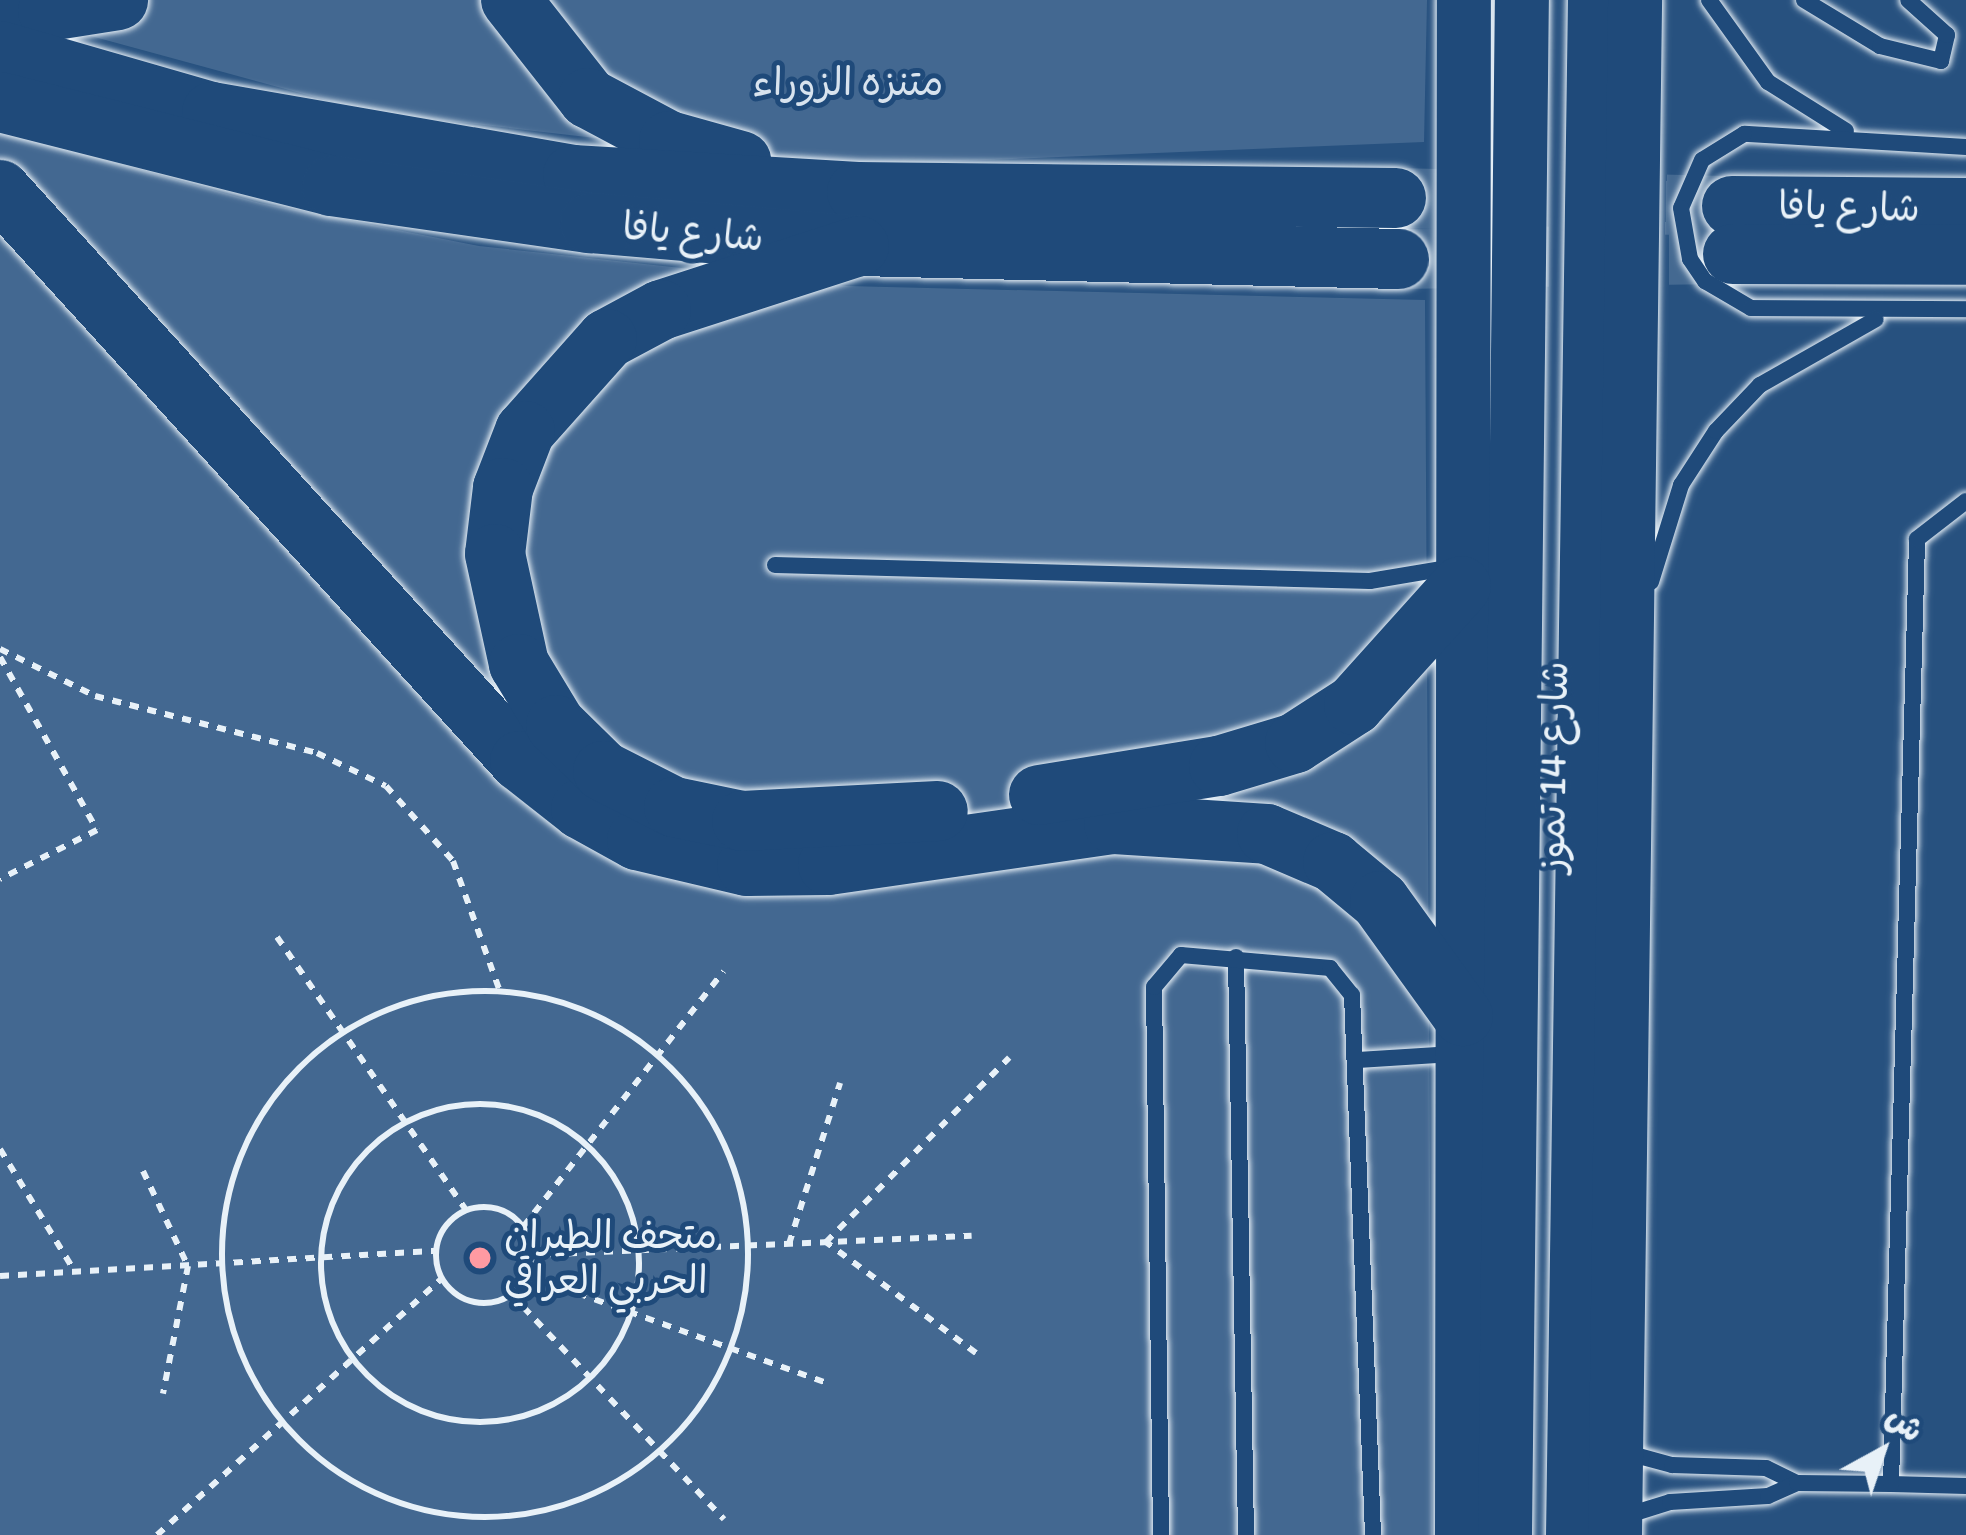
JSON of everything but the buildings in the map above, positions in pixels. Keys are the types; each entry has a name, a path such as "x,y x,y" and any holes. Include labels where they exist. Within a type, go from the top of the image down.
{"highway":[{"path":"0,7 48,11 118,0"},
{"path":"512,0 588,98 669,141 858,219"},
{"name":"شارع يافا","path":"0,51 212,112 455,159 858,219 1399,259"},
{"name":"شارع يافا","path":"0,102 332,186 590,223 858,219 1396,198"},
{"path":"0,190 520,761 600,820 637,840 747,866 828,866 1114,824 1267,834 1334,862 1380,901 1463,1035"},
{"name":"شارع يافا","path":"1966,208 1733,230 1966,255"},
{"path":"858,219 607,339 525,431 500,510 502,607 544,705 603,772 674,807 810,821 897,817 1219,766 1295,743 1354,706 1461,576"}],"main road":[{"path":"1462,1535 1463,0"},
{"name":"شارع 14 تموز","path":"1505,1535 1522,0"},
{"name":"شارع 14 تموز","path":"1545,1535 1563,0"},
{"path":"1595,0 1601,1530"},
{"name":"شارع 14 تموز","path":"1601,1530 1617,1450 1635,0"}],"lane":[{"path":"1708,0 1789,100 1816,120 1893,142"},
{"path":"1804,0 1880,46 1941,61 1947,35 1907,0"},
{"path":"1966,147 1770,130 1721,142 1688,182 1681,230 1705,281 1750,308 1966,309"},
{"path":"1629,707 1658,544 1716,431 1813,349 1894,312"},
{"path":"1891,1484 1917,539 1966,501"},
{"path":"775,565 1370,580 1461,576"},
{"path":"1161,1535 1154,987 1181,955 1330,968 1352,995 1373,1535"},
{"path":"1236,957 1246,1535"},
{"path":"1358,1060 1463,1035"},
{"path":"1617,1450 1672,1465 1766,1468 1798,1483"},
{"path":"1601,1530 1798,1483 1966,1486"}],"path":[{"path":"0,653 97,830 0,879"},
{"path":"0,653 94,696 317,753 386,786 453,861 499,989"},
{"path":"277,937 466,1210"},
{"path":"523,1228 724,971"},
{"path":"499,989 580,1006 659,1054 703,1103 736,1171 749,1246 732,1349 661,1452 597,1494 513,1517 427,1513 346,1480 281,1423 237,1348 219,1264 231,1172 273,1091 341,1030 417,996 499,989"},
{"path":"826,1242 1009,1058"},
{"path":"789,1244 840,1083"},
{"path":"499,1104 544,1117 587,1145 631,1210 639,1251 632,1313 591,1379 548,1409 495,1423 441,1418 391,1397 352,1359 327,1311 320,1258 344,1178 405,1121 450,1106 499,1104"},
{"path":"0,1149 75,1272"},
{"path":"143,1171 188,1266 164,1394"},
{"path":"497,1209 523,1228 532,1255 527,1275 511,1294 481,1303 442,1278 436,1252 445,1227 466,1210 497,1209"},
{"path":"532,1255 972,1236"},
{"path":"826,1242 976,1353"},
{"path":"0,1276 436,1252"},
{"path":"527,1275 830,1384"},
{"path":"157,1535 442,1278"},
{"path":"511,1294 724,1519"}],"green space":[{"name":"متنزه الزوراء","path":"0,0 1427,0 1424,142 839,166 370,112 47,24"},
{"path":"0,131 260,203 479,246 847,286 1425,300 1432,1535 0,1535"}],"tunnel":[{"path":"1396,198 1732,206"},
{"path":"1399,259 1733,254"}],"place":[{"name":"متحف الطيران الحربي العراقي","path":"480,1258"}]}
